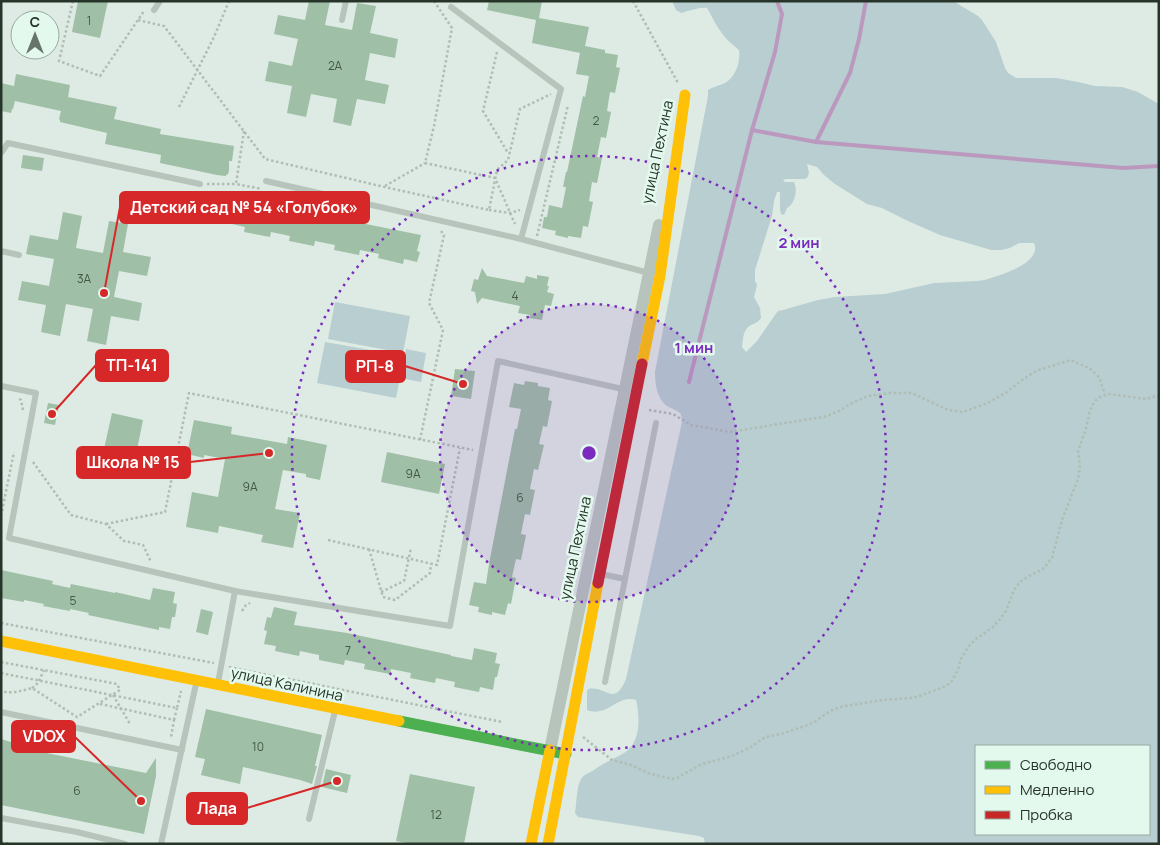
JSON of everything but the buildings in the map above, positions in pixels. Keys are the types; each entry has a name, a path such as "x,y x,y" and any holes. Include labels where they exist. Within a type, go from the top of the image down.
{"street":[{"name":"улица Пехтина","path":"531,844 550,750 631,391 654,275 685,95"},
{"name":"улица Пехтина","path":"548,844 634,408 631,391"},
{"name":"улица Калинина","path":"1,641 566,754"}],"lane":[{"path":"154,10 160,1"},
{"path":"342,20 346,1"},
{"path":"451,7 562,89 521,239"},
{"path":"1,153 8,143 200,184"},
{"path":"266,181 521,239 654,275"},
{"path":"1,251 18,254"},
{"path":"1,386 36,393 9,538 235,591 450,626 498,361 631,391"},
{"path":"605,682 656,423"},
{"path":"600,574 625,579"},
{"path":"217,684 235,591"},
{"path":"162,844 196,681"},
{"path":"309,819 335,709"},
{"path":"1,712 182,750"},
{"path":"1,818 77,832 125,844"}],"path":[{"path":"73,1 59,61 100,76 147,7"},
{"path":"179,107 214,37 229,1"},
{"path":"425,163 434,126 452,28 434,1"},
{"path":"632,1 685,95"},
{"path":"138,20 164,26 266,159 489,210 510,213 530,206"},
{"path":"499,43 483,112 509,154"},
{"path":"489,210 497,170 508,160 520,109 562,89 572,88 536,243"},
{"path":"236,184 244,130"},
{"path":"384,187 425,163 495,178"},
{"path":"495,178 515,224"},
{"path":"200,184 236,184 265,190"},
{"path":"420,440 443,330 429,303 444,235 440,230"},
{"path":"634,408 673,414 690,425 730,432 824,417 868,396 890,393 912,393 948,410 963,412 988,403 1036,372 1071,360 1089,368 1099,377 1105,394"},
{"path":"24,455 29,456 71,515 106,524 165,512 189,393 482,451"},
{"path":"570,731 584,738 612,760 631,765 648,773 672,779 702,764 732,756 765,738 808,725 840,707 882,700 913,698 939,689 952,680 968,647 1000,620 1014,590 1020,582 1043,568 1052,558 1062,520 1078,479 1080,467 1078,451 1092,406 1096,400 1105,394 1146,399 1159,395"},
{"path":"15,398 21,400 23,409 21,419"},
{"path":"1,516 15,448"},
{"path":"328,540 437,565 460,448"},
{"path":"106,524 124,541 143,545 155,572"},
{"path":"381,592 404,581 411,548"},
{"path":"369,549 383,597 395,600 430,573 432,564"},
{"path":"242,610 246,605 256,603"},
{"path":"1,622 502,722"},
{"path":"211,663 212,658"},
{"path":"171,737 188,659"},
{"path":"1,662 117,684 120,690 77,717 32,688"},
{"path":"1,691 8,693 32,688 38,683 44,670"},
{"path":"1,672 177,708"},
{"path":"113,695 130,724"},
{"path":"98,703 174,720"},
{"path":"1,842 12,844"}],"shaded area":[{"path":"672,1 953,1 982,20 996,42 1005,68 1008,73 1016,78 1056,78 1095,86 1122,87 1138,92 1159,104 1159,844 705,844 704,838 699,836 578,817 575,813 578,787 582,777 630,749 638,729 636,700 623,700 607,709 594,712 587,710 587,691 588,689 594,689 613,694 622,688 626,679 682,422 681,414 667,406 661,399 656,386 655,372 708,90 727,82 734,74 739,60 739,50 722,33 707,8 681,13 676,10","holes":["807,164 817,167 835,184 867,204 882,208 940,235 991,250 1010,248 1019,243 1034,243 1035,250 1032,257 1018,268 984,280 934,283 885,294 835,297 778,311 757,341 746,352 742,347 745,332 748,327 761,318 760,308 754,297 757,285 755,270 772,216 777,192 780,192 780,209 781,214 784,215 794,200 796,189 794,182 783,181 785,179 807,178 809,173"]},
{"path":"335,302 410,316 403,353 328,339"},
{"path":"325,342 405,356 406,349 426,353 421,382 400,378 396,398 317,383"}],"waterway":[{"path":"689,382 752,130 775,52 782,14 777,1"},
{"path":"752,130 816,142 850,73 866,1"},
{"path":"816,142 1123,168 1159,166"}],"traffic: fast":[{"path":"399,721 566,754"}],"traffic: slow":[{"path":"642,364 660,276 685,95"},
{"path":"548,844 598,583"},
{"path":"1,641 399,721"},
{"path":"531,844 550,750"}],"traffic: jam":[{"path":"598,583 642,364"}],"place":[{"name":"Детский сад № 54 «Голубок»","path":"104,293"},
{"name":"РП-8","path":"463,384"},
{"name":"ТП-141","path":"52,414"},
{"name":"Школа № 15","path":"269,453"},
{"name":"Лада","path":"337,781"},
{"name":"VDOX","path":"141,801"}]}
